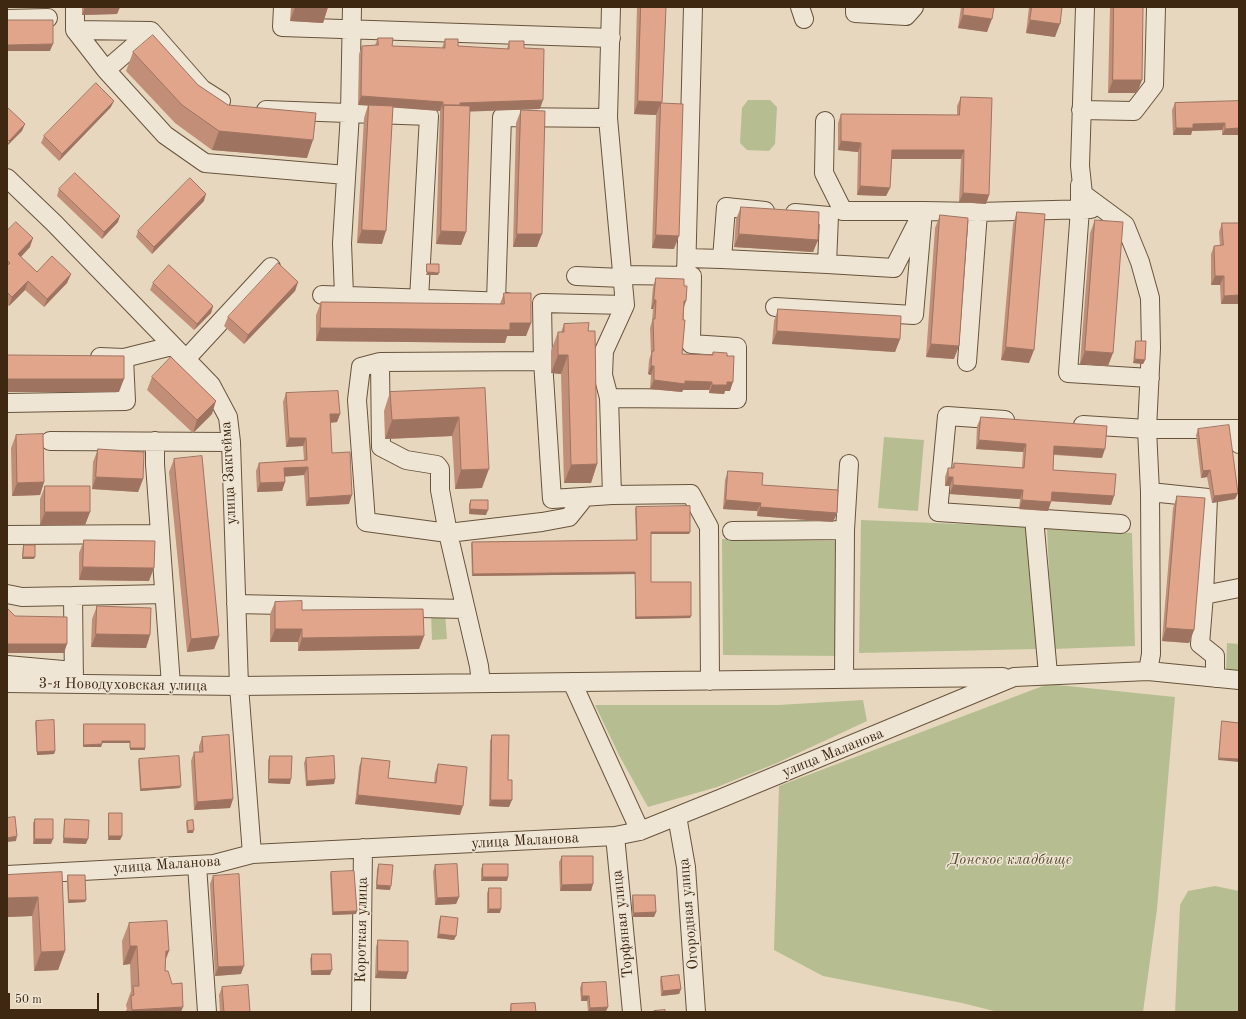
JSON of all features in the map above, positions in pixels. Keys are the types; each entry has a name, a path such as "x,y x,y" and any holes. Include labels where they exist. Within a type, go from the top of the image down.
{"street":[{"path":"75,7 76,30 106,70 166,135 205,163 346,175"},
{"path":"283,7 282,27 454,34 611,38"},
{"path":"344,295 342,243 350,113 352,7"},
{"path":"612,7 608,118 624,305 604,351 603,375 609,398 612,495"},
{"path":"686,276 693,7"},
{"path":"855,7 855,13 906,16 914,7"},
{"path":"1085,7 1081,110 1080,209 1068,373 1150,378"},
{"path":"1081,110 1134,111 1154,85 1156,7"},
{"path":"7,19 48,18"},
{"path":"76,30 151,31 202,89 241,108 429,116 419,299"},
{"path":"106,70 151,31"},
{"path":"496,301 502,116 608,118"},
{"path":"825,121 824,173 843,211 978,212 1101,209"},
{"path":"1080,166 1083,194 1101,209 1125,225 1140,262 1150,298 1150,378 1147,429 1150,492 1150,654 1148,671"},
{"name":"улица Закгейма","path":"7,178 54,223 211,386 228,417 231,442 239,686 252,854"},
{"path":"722,259 726,207 829,216 826,264"},
{"path":"686,258 894,268 923,211"},
{"path":"775,307 914,315 923,211"},
{"path":"967,362 978,212"},
{"path":"186,359 271,267"},
{"path":"576,276 692,276 691,344 737,347 737,399 609,398"},
{"path":"322,295 624,305"},
{"path":"542,303 543,361 552,499 612,495 691,494 709,527 710,681"},
{"path":"85,357 124,358 172,346"},
{"path":"7,403 126,401 124,358"},
{"path":"543,361 380,362 361,367 357,400 366,522 448,533 542,522 569,517 585,497"},
{"path":"380,362 381,447 406,460 437,465 440,469 440,490 448,533 465,609 480,666 481,684"},
{"path":"1024,421 947,416 938,512 1121,524"},
{"path":"1070,424 1238,434"},
{"path":"50,441 231,442"},
{"path":"155,442 171,685"},
{"path":"844,679 845,530 849,464"},
{"path":"1150,492 1208,498 1204,595 1200,644 1215,656 1215,678"},
{"path":"1034,518 1048,674"},
{"path":"732,531 845,530"},
{"path":"7,535 160,534"},
{"path":"1204,595 1239,588"},
{"path":"7,594 22,597 164,594"},
{"path":"7,665 74,677 73,596"},
{"path":"236,604 465,609"},
{"name":"улица Маланова","path":"239,686 1014,677 1048,674 1148,671 1239,680"},
{"name":"3-я Новодуховская улица","path":"7,683 74,677 171,685 239,686"},
{"name":"улица Маланова","path":"7,875 214,864 252,854 615,836 640,831 913,720 1014,677"},
{"path":"572,682 640,831"},
{"name":"Огородная улица","path":"677,816 686,867 696,1012"},
{"name":"Торфяная улица","path":"615,836 632,1012"},
{"name":"Короткая улица","path":"361,1012 363,848"},
{"path":"197,865 207,1012"}],"green space":[{"path":"748,100 770,100 777,107 775,144 769,151 747,150 740,143 742,108"},
{"path":"884,437 924,440 918,511 878,508"},
{"path":"861,520 1032,527 1037,649 859,653"},
{"path":"1047,529 1132,533 1135,646 1053,649"},
{"path":"722,539 841,541 839,656 723,655"},
{"path":"431,612 445,612 447,639 432,640"},
{"path":"1227,643 1239,644 1239,671 1226,670"},
{"name":"Донское кладбище","path":"1048,684 1175,697 1157,909 1143,1012 998,1012 962,1003 823,976 774,950 779,786"},
{"path":"863,700 867,721 777,763 717,787 648,807 620,757 595,705 778,705"},
{"path":"1215,886 1239,891 1239,1012 1175,1012 1180,905 1188,891"}],"building":[{"path":"641,7 666,7 662,102 638,101"},
{"path":"964,7 994,7 992,19 963,15"},
{"path":"1032,7 1062,7 1060,24 1030,20"},
{"path":"1114,7 1143,7 1142,80 1113,80"},
{"path":"7,20 53,20 53,44 7,45"},
{"path":"153,35 198,85 228,105 316,113 313,140 219,131 182,105 133,52"},
{"path":"378,38 393,38 392,46 445,48 445,39 458,39 458,46 509,49 509,41 524,41 524,48 544,49 543,100 460,103 460,105 444,105 443,109 443,102 361,96 362,46 378,45"},
{"path":"96,83 114,101 62,154 44,136"},
{"path":"961,97 992,98 989,195 963,193 964,150 892,150 890,188 860,186 861,143 841,141 841,114 959,115"},
{"path":"1239,101 1239,128 1225,129 1225,123 1193,124 1193,128 1176,128 1175,103"},
{"path":"661,103 683,104 679,236 656,235"},
{"path":"369,105 393,106 386,231 362,230"},
{"path":"444,105 470,106 466,232 441,231"},
{"path":"7,107 25,124 9,141 7,139"},
{"path":"521,110 545,111 542,234 517,234"},
{"path":"75,173 120,216 104,232 59,189"},
{"path":"190,178 206,194 154,247 138,231"},
{"path":"741,207 819,212 818,240 739,234"},
{"path":"1017,212 1045,214 1034,350 1006,347"},
{"path":"940,215 968,218 959,346 931,344"},
{"path":"1095,220 1123,222 1113,353 1085,351"},
{"path":"16,222 33,238 18,254 37,272 52,256 71,274 47,299 28,281 12,297 7,292 7,266 10,263 7,260 7,231"},
{"path":"1222,223 1239,223 1239,295 1224,296 1224,276 1215,276 1214,246 1223,245"},
{"path":"278,263 298,282 248,335 228,317"},
{"path":"427,264 439,264 439,273 427,272"},
{"path":"169,265 213,306 197,324 153,283"},
{"path":"656,278 684,279 684,286 687,286 686,301 684,301 683,320 685,320 682,354 713,355 713,352 727,353 727,356 734,356 733,382 727,382 727,385 712,385 712,382 685,381 685,384 654,380 654,366 651,366 652,351 654,351 653,319 655,319 656,300 654,300"},
{"path":"504,293 531,293 531,323 510,323 510,330 320,328 321,302 504,304"},
{"path":"778,309 901,316 900,339 777,331"},
{"path":"589,323 588,331 595,331 597,464 571,465 568,355 558,355 558,332 564,332 564,324"},
{"path":"1136,341 1146,341 1145,360 1135,359"},
{"path":"7,355 124,356 124,379 7,379"},
{"path":"171,357 216,401 197,420 152,377"},
{"path":"485,388 489,469 461,470 459,417 392,420 390,392"},
{"path":"338,391 340,414 330,414 332,453 350,452 352,495 309,498 308,467 284,468 285,482 260,483 259,463 307,460 306,438 289,438 286,393"},
{"path":"981,417 1107,426 1105,449 1054,446 1053,470 1116,474 1114,496 1052,492 1051,502 1022,500 1023,490 953,485 953,477 948,477 948,468 954,468 954,463 1024,468 1026,444 979,440"},
{"path":"1229,425 1238,493 1214,496 1210,470 1203,471 1198,429"},
{"path":"43,434 44,482 17,483 16,435"},
{"path":"98,449 144,452 143,479 96,477"},
{"path":"202,456 219,636 191,639 174,459"},
{"path":"728,471 763,473 762,485 838,490 837,513 760,507 761,503 726,500"},
{"path":"45,486 90,486 90,512 45,512"},
{"path":"1177,496 1205,498 1194,630 1166,628"},
{"path":"471,500 488,500 488,510 470,509"},
{"path":"690,506 690,532 651,532 651,582 691,582 691,616 636,617 635,572 473,574 472,542 637,540 636,507"},
{"path":"84,540 155,541 154,568 83,567"},
{"path":"24,545 35,545 35,557 23,557"},
{"path":"302,601 302,610 423,609 424,636 302,638 302,629 275,629 275,602"},
{"path":"97,606 151,608 150,635 96,634"},
{"path":"7,608 15,616 67,617 67,644 7,644"},
{"path":"54,720 55,751 37,752 36,721"},
{"path":"1222,721 1239,723 1239,759 1219,758"},
{"path":"84,724 145,724 145,748 130,748 130,741 102,741 102,744 84,745"},
{"path":"229,735 233,799 197,802 194,752 203,752 202,737"},
{"path":"492,735 509,735 508,780 512,780 512,800 491,800"},
{"path":"179,756 181,786 141,789 139,759"},
{"path":"270,756 292,756 291,779 269,779"},
{"path":"334,756 335,779 307,781 306,758"},
{"path":"362,758 390,761 388,778 436,783 438,764 467,767 463,806 358,795"},
{"path":"109,813 122,813 122,836 109,836"},
{"path":"15,817 17,836 7,838 7,818"},
{"path":"35,819 53,819 53,839 35,839"},
{"path":"65,819 89,820 88,839 64,838"},
{"path":"193,820 194,830 188,831 187,821"},
{"path":"562,856 593,856 593,884 562,885"},
{"path":"379,864 393,865 391,886 377,885"},
{"path":"457,864 459,897 437,898 435,865"},
{"path":"483,864 508,864 508,877 483,877"},
{"path":"354,871 357,911 333,912 331,872"},
{"path":"62,872 65,951 41,952 38,897 7,898 7,875"},
{"path":"239,874 244,966 218,967 213,876"},
{"path":"68,875 85,875 86,900 69,900"},
{"path":"489,888 501,888 501,909 489,909"},
{"path":"633,895 655,895 656,912 634,913"},
{"path":"441,916 458,918 456,936 439,934"},
{"path":"167,921 169,951 166,951 165,971 168,971 172,984 182,983 183,1007 132,1010 131,996 134,995 133,986 139,986 137,946 130,946 129,923"},
{"path":"378,940 408,941 408,972 378,971"},
{"path":"312,954 331,954 332,970 312,971"},
{"path":"679,975 681,989 663,991 661,977"},
{"path":"606,982 608,1007 590,1008 589,996 582,996 582,983"},
{"path":"248,985 250,1012 224,1012 222,987"},
{"path":"535,1003 536,1012 511,1012 511,1004"},
{"path":"665,1010 665,1012 654,1012 654,1011"}]}
